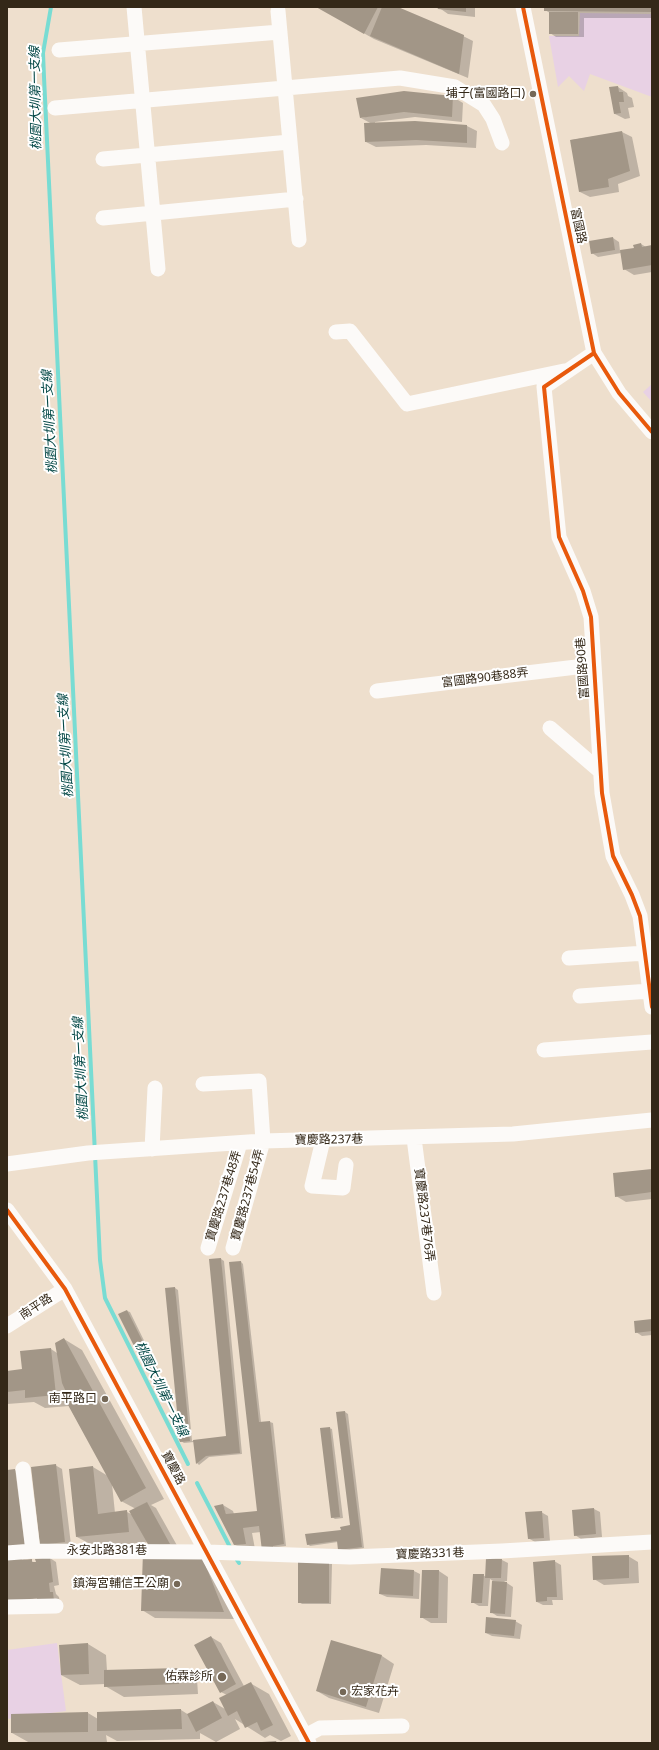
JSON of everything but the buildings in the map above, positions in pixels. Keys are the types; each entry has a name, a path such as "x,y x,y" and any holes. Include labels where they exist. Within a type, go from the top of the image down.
{"street":[{"path":"134,7 141,100 158,269"},
{"name":"富國路","path":"523,7 594,353 619,393 652,432"},
{"path":"278,12 299,240"},
{"path":"59,50 280,32"},
{"path":"56,108 400,78 455,87 484,105 493,119 502,143"},
{"path":"102,159 290,142"},
{"path":"103,218 296,199"},
{"path":"336,332 350,331 407,404 571,369"},
{"name":"富國路90巷","path":"594,353 544,387 559,538 583,591 591,617 602,793 613,856 632,895 640,916 649,952 652,1007"},
{"name":"富國路90巷88弄","path":"377,692 593,665"},
{"path":"550,728 600,771"},
{"path":"568,958 649,952"},
{"path":"580,996 650,991"},
{"path":"544,1050 652,1042"},
{"name":"寶慶路237巷54弄","path":"203,1084 259,1081 262,1141 233,1248"},
{"path":"152,1149 155,1088"},
{"name":"寶慶路237巷","path":"7,1164 95,1152 262,1141 414,1138 513,1134 652,1120"},
{"name":"寶慶路237巷76弄","path":"414,1138 434,1293"},
{"path":"323,1140 312,1186 343,1188 346,1165"},
{"name":"寶慶路237巷48弄","path":"208,1248 240,1143"},
{"name":"寶慶路","path":"7,1210 65,1289 307,1739"},
{"name":"南平路","path":"7,1326 65,1289"},
{"path":"23,1468 33,1551"},
{"name":"寶慶路331巷","path":"207,1552 350,1557 502,1551 652,1542"},
{"name":"永安北路381巷","path":"7,1553 33,1551 207,1552"},
{"path":"7,1607 56,1606"},
{"path":"307,1739 320,1728 402,1726"}],"shaded area":[{"path":"580,13 652,14 652,97 590,74 584,91 569,76 558,87 549,36 579,36"},
{"path":"652,384 652,402 643,392"},
{"path":"57,1643 66,1711 7,1719 7,1650"}],"waterway":[{"name":"桃園大圳第一支線","path":"51,7 43,53 100,1260 105,1298 188,1464"},
{"name":"桃園大圳第一支線","path":"197,1483 231,1549"},
{"name":"桃園大圳第一支線","path":"235,1557 239,1563"}],"cycle path":[{"path":"523,7 594,353 619,393 652,432"},
{"path":"594,353 544,387 559,537 583,591 591,617 602,793 613,856 632,895 640,916 652,1007"},
{"path":"7,1210 65,1289 309,1743"}],"place":[{"name":"埔子(富國路口)","path":"533,94"},
{"name":"南平路口","path":"105,1399"},
{"name":"鎮海宮輔信王公廟","path":"177,1584"},
{"name":"佑霖診所","path":"222,1677"},
{"name":"宏家花卉","path":"343,1692"}]}
